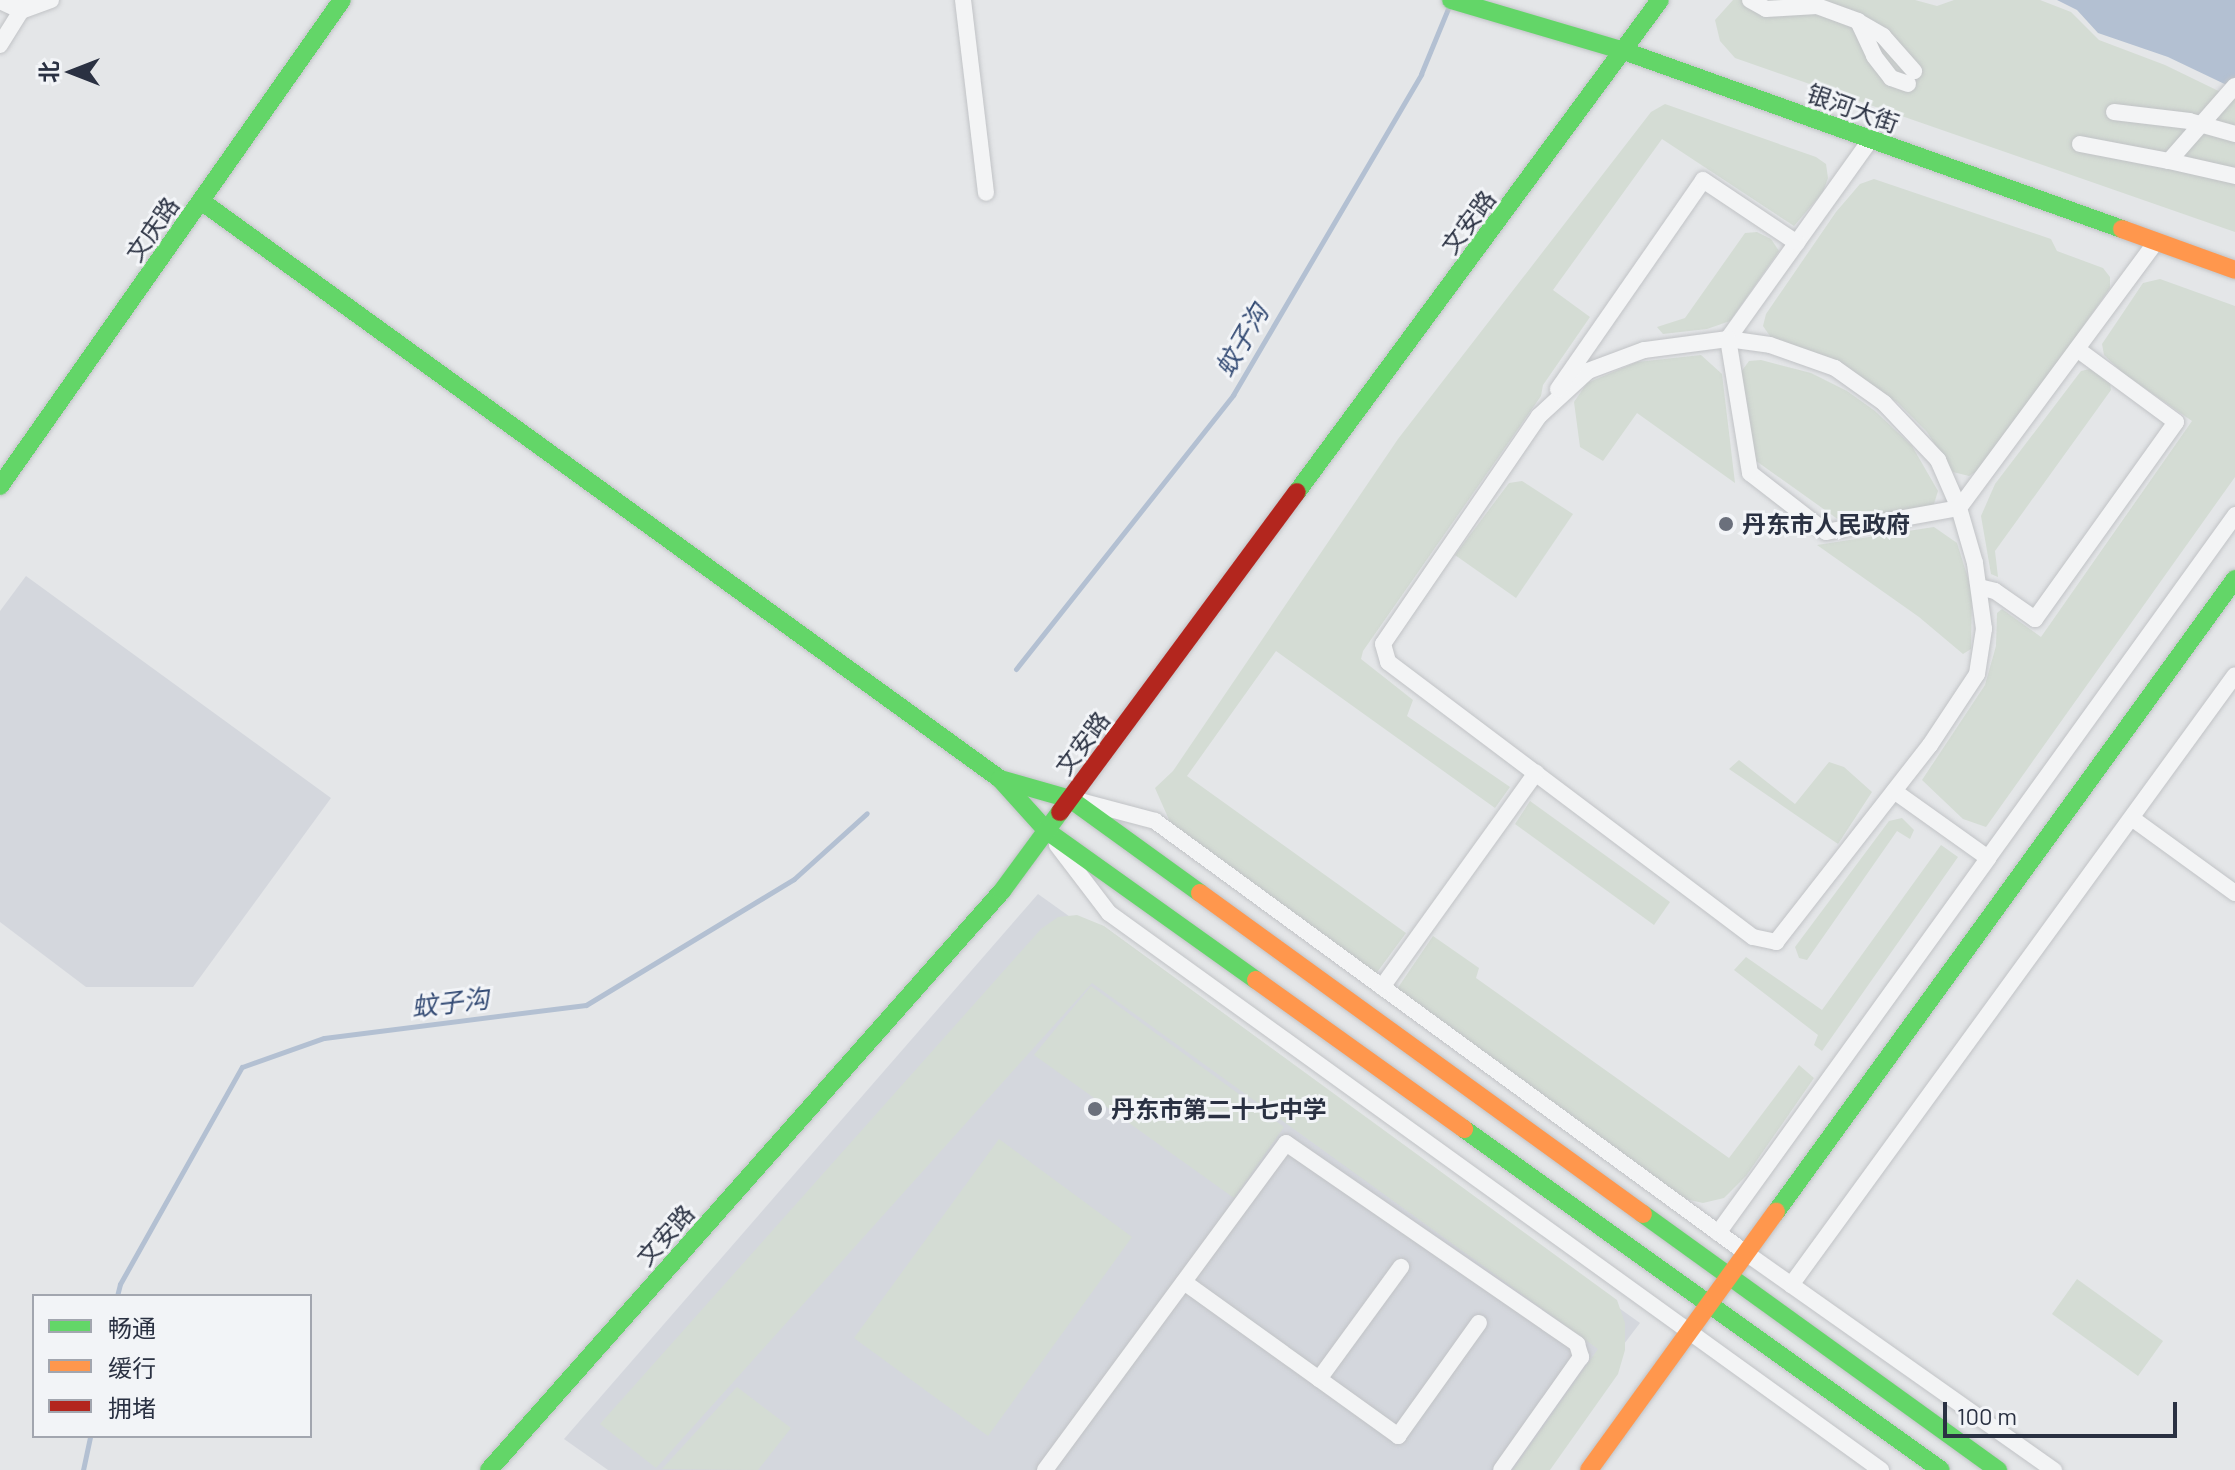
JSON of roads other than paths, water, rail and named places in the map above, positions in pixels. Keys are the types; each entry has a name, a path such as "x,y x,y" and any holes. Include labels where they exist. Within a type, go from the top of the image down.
{"main road":[{"name":"文庆路","path":"0,486 342,0"},
{"name":"文安路","path":"489,1470 1002,891 1660,0"},
{"name":"银河大街","path":"1454,1 1624,51 2235,270"},
{"path":"201,201 1000,779 1047,831 1941,1470"},
{"path":"1589,1470 2235,579"},
{"path":"1000,779 1070,799 1998,1470"}],"street":[{"path":"0,1 23,6 51,0"},
{"path":"963,0 986,193"},
{"path":"1750,0 1766,9 1817,6 1858,21 1874,56 1891,78 1911,78"},
{"path":"0,45 23,6"},
{"path":"2169,161 2235,86"},
{"path":"2114,112 2199,124 2235,134"},
{"path":"1871,139 1728,339 1750,473 1826,532 1959,508 2156,242"},
{"path":"2080,144 2235,176"},
{"path":"1539,416 1588,371 1644,350 1728,339 1770,345 1835,368 1884,403 1938,460 1959,508 1979,587 1984,629 1977,674 1894,791 1776,942 1753,937 1388,662 1383,644 1539,416 1703,180 1797,243"},
{"path":"1979,587 1995,591 2035,619 2176,422 2077,349"},
{"path":"1718,1233 2235,515"},
{"path":"1791,1285 2235,675"},
{"path":"1382,987 1536,773"},
{"path":"1894,791 1988,858"},
{"path":"1070,799 1155,821 1718,1233 2054,1470"},
{"path":"2133,819 2235,893"},
{"path":"1047,831 1109,913 1881,1470"},
{"path":"1045,1470 1286,1143 1577,1344 1581,1357 1501,1470"},
{"path":"1319,1379 1401,1267"},
{"path":"1184,1282 1398,1436 1479,1323"}],"water":[{"path":"2057,0 2235,0 2235,89 2168,57 2098,33 2077,10"}],"waterway":[{"name":"蚊子沟","path":"1016,669 1233,395 1421,74 1449,6"},
{"name":"蚊子沟","path":"118,1294 120,1284 242,1067 324,1038 586,1005 794,879 867,813"},
{"name":"蚊子沟","path":"83,1470 90,1438"}],"place":[{"name":"丹东市人民政府","path":"1726,524"},
{"name":"丹东市第二十七中学","path":"1095,1109"}]}
